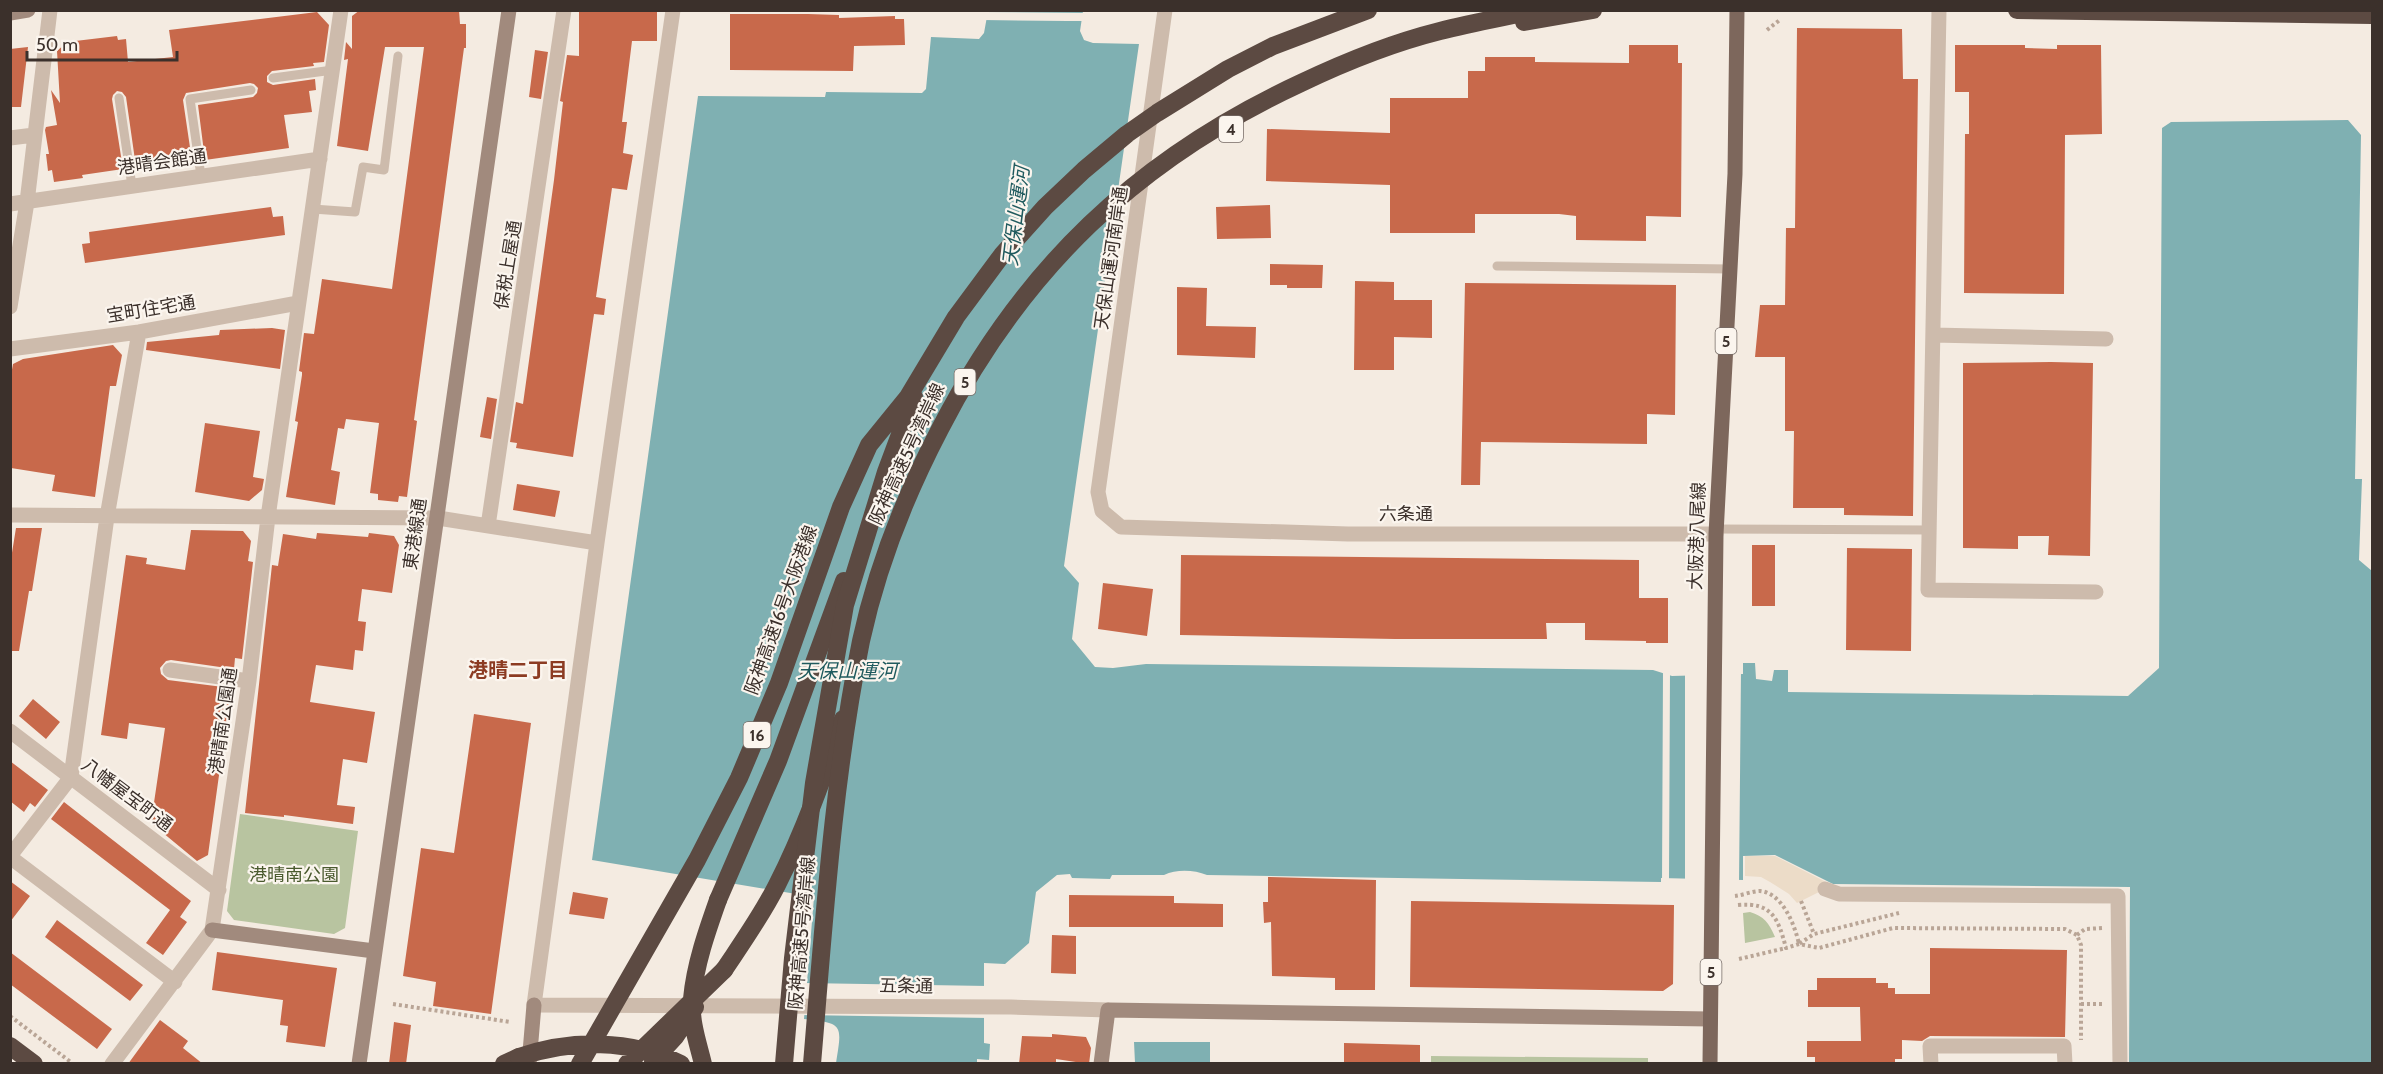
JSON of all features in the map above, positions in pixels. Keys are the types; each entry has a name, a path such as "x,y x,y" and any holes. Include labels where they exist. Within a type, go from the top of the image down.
{"highway":[{"name":"阪神高速5号湾岸線","path":"784,1064 793,958 814,783 845,605 886,472 922,376 943,333 966,291 1005,241 1087,158 1129,124 1206,75 1268,42 1347,10"},
{"path":"703,1064 693,1021 692,1000 705,935 729,870 778,761 799,707 868,517 908,397 956,317 1002,255 1045,207 1093,163 1157,113 1228,69 1273,46 1368,10"},
{"name":"阪神高速5号湾岸線","path":"812,1064 833,822 861,641 888,549 910,491 958,394 988,344 1056,258 1104,210 1153,169 1204,135 1261,101 1319,74 1377,51 1438,32 1537,10"},
{"name":"4","path":"724,970 777,885 800,833 823,777 846,710 898,542 939,447 994,348 1070,255 1159,175 1267,108 1380,59 1440,40 1500,26 1593,10"},
{"path":"2017,10 2373,15"},
{"name":"阪神高速16号大阪港線","path":"580,1064 697,860 734,789 778,683 841,507 869,445 908,397"},
{"path":"627,1064 724,970"},
{"path":"650,1064 675,1037 724,970"},
{"path":"504,1064 540,1050 595,1044 627,1046 652,1052 681,1064"},
{"path":"10,1046 34,1064"}],"main road":[{"name":"大阪港八尾線","path":"1710,1064 1716,532 1735,174 1737,10"}],"street":[{"path":"10,13 28,10"},
{"path":"10,307 27,202 50,10"},
{"name":"港晴南公園通","path":"212,930 249,681 268,517 341,10"},
{"name":"東港線通","path":"359,1064 509,10"},
{"name":"保税上屋通","path":"488,526 564,10"},
{"path":"529,1064 534,1005 597,543 673,10"},
{"name":"天保山運河南岸通","path":"1102,511 1098,492 1165,10"},
{"path":"1939,10 1928,590 2096,592"},
{"path":"10,138 34,135"},
{"name":"港晴会館通","path":"10,204 320,159"},
{"name":"宝町住宅通","path":"10,349 139,332 298,303"},
{"path":"139,332 107,517 71,777 10,856 175,982"},
{"path":"1933,335 2106,339"},
{"name":"六条通","path":"1102,511 1121,527 1348,534 1716,532"},
{"path":"10,515 438,518 597,543"},
{"path":"170,670 249,681"},
{"name":"八幡屋宝町通","path":"10,731 219,890"},
{"path":"1825,889 1839,894 2118,896 2120,1064"},
{"path":"112,1064 212,930 374,951"},
{"name":"五条通","path":"534,1005 801,1005 1108,1010"},
{"path":"1101,1064 1108,1010 1710,1019"},
{"path":"1930,1064 1930,1046 2064,1046 2065,1064"}],"lane":[{"path":"313,209 355,212 363,167 384,170 398,56"},
{"path":"273,78 333,70"},
{"path":"201,176 190,99 251,90"},
{"path":"119,98 132,186"},
{"path":"1497,267 1730,269"},
{"path":"1716,532 1930,530"}],"path":[{"path":"1767,30 1781,20"},
{"path":"1736,896 1759,891 1776,899 1789,917 1799,944"},
{"path":"1739,959 1799,944 1814,934 1801,901"},
{"path":"1738,905 1759,905 1768,910 1780,927 1786,948"},
{"path":"1799,944 1819,948 1893,928 2066,929 2078,935 2081,945 2081,1052"},
{"path":"2078,935 2085,929"},
{"path":"393,1004 510,1022"},
{"path":"10,1016 72,1064"}],"green space":[{"name":"港晴南公園","path":"240,814 358,831 345,928 334,934 234,920 227,911"},
{"path":"1750,912 1766,921 1775,937 1745,943 1743,913"},
{"path":"1431,1056 1648,1058 1648,1063 1431,1064"}],"shaded area":[{"path":"1745,856 1775,856 1828,883 1825,889 1797,903 1789,894 1761,877 1745,876"}],"water":[{"name":"天保山運河","path":"988,11 1083,11 1080,31 1084,40 1093,43 1139,44 1064,566 1079,583 1072,639 1095,667 1113,668 1146,664 1653,670 1672,676 1743,674 1743,663 1755,663 1756,679 1772,681 1774,670 1788,670 1788,692 2128,696 2159,668 2162,128 2171,122 2348,120 2361,135 2355,479 2362,479 2359,560 2372,571 2372,1063 2129,1063 2130,887 1833,884 1775,855 1743,856 1743,880 1661,878 1661,882 1207,875 1186,871 1164,875 1112,875 1110,879 1072,878 1070,874 1057,875 1036,892 1029,943 1005,964 984,963 984,1043 990,1044 989,1060 977,1059 977,1064 836,1063 839,1041 837,1028 827,1022 804,1019 814,897 592,860 698,96 825,97 826,92 922,93 926,89 931,37 979,39 984,33"},
{"path":"1134,1042 1210,1042 1210,1063 1135,1063"}],"pier":[{"path":"984,12 1085,13 1084,21 1068,21 983,20"},
{"path":"1663,670 1670,672 1669,881 1664,881 1662,885"},
{"path":"1741,671 1739,883 1685,881 1685,673"},
{"path":"804,983 988,986 988,1018 802,1015"}],"building":[{"path":"360,10 459,10 460,24 466,24 466,48 464,48 414,420 417,421 407,497 399,496 398,502 378,500 378,494 370,493 379,423 346,419 344,429 338,428 331,470 340,472 335,505 286,497 298,422 295,421 302,375 299,371 304,333 314,334 322,279 392,289 424,47 385,47 368,151 337,146 348,59 344,60 346,42 352,49 352,16"},
{"path":"579,10 657,12 657,41 632,41 622,122 627,122 623,153 633,155 627,190 612,188 596,297 606,299 604,315 594,314 573,457 516,448 517,443 510,442 516,402 523,404 554,180 563,102 560,101 567,55 579,56"},
{"path":"317,12 329,25 324,62 313,63 314,66 272,71 267,76 267,82 273,85 315,79 316,90 309,91 312,112 284,115 289,148 205,160 198,105 253,97 258,88 250,83 186,93 183,100 192,161 136,167 126,97 122,92 117,91 112,99 123,169 54,182 52,170 48,171 46,154 49,154 45,130 46,127 57,125 51,90 60,103 57,51 67,42 117,36 118,40 126,39 128,62 173,57 169,30"},
{"path":"730,14 839,15 839,18 895,16 895,19 904,19 905,45 854,46 853,71 730,70"},
{"path":"1797,28 1902,29 1903,79 1918,79 1913,516 1844,515 1844,508 1793,508 1794,431 1785,431 1785,357 1755,357 1760,305 1785,305 1786,228 1795,228"},
{"path":"1629,45 1678,45 1678,63 1682,63 1681,217 1646,216 1646,241 1576,240 1576,216 1559,214 1475,214 1475,233 1390,233 1390,185 1266,181 1267,129 1390,133 1390,98 1468,98 1468,71 1485,71 1485,57 1535,57 1535,62 1629,63"},
{"path":"1955,45 2025,45 2025,48 2057,49 2057,45 2101,45 2102,134 2065,135 2064,294 1964,293 1965,134 1969,134 1969,92 1955,92"},
{"path":"28,47 21,107 10,107 10,49"},
{"path":"535,50 548,52 541,99 529,97"},
{"path":"1270,205 1271,238 1217,239 1216,207"},
{"path":"271,207 273,217 283,216 285,235 85,263 82,244 90,243 89,232"},
{"path":"1270,264 1323,265 1322,288 1287,288 1287,285 1270,285"},
{"path":"1355,281 1394,282 1394,300 1432,300 1432,338 1394,337 1394,370 1354,370"},
{"path":"1465,283 1676,285 1675,415 1647,414 1647,444 1481,442 1480,485 1461,485"},
{"path":"1177,287 1207,288 1206,326 1256,327 1255,358 1177,355"},
{"path":"272,328 285,330 280,369 146,350 147,342 219,335 220,330"},
{"path":"113,345 122,355 116,386 110,386 95,497 52,491 55,475 11,468 10,381 13,364 23,359"},
{"path":"1963,363 2093,363 2090,556 2048,555 2049,536 2018,536 2018,549 1963,548"},
{"path":"487,397 497,399 491,439 480,437"},
{"path":"205,423 260,431 253,477 264,479 262,490 249,501 195,492"},
{"path":"517,484 560,491 555,517 513,510"},
{"path":"16,528 42,528 19,651 10,651 10,565"},
{"path":"191,530 243,531 251,541 248,561 253,562 242,659 235,658 234,669 171,660 166,661 160,668 161,674 168,680 231,688 208,855 197,861 151,823 165,728 129,723 127,739 101,735 126,555 147,558 146,564 185,570"},
{"path":"317,533 368,537 369,533 394,536 399,545 392,593 362,589 358,621 366,622 363,651 355,650 353,670 316,665 310,702 375,712 367,763 343,759 337,805 355,807 353,824 284,815 284,817 245,813 272,565 278,566 283,534 316,539"},
{"path":"1752,545 1775,545 1775,606 1752,606"},
{"path":"1847,548 1912,549 1911,651 1846,650"},
{"path":"1181,555 1639,560 1639,598 1668,598 1668,643 1585,640 1585,623 1546,623 1547,639 1180,635"},
{"path":"1103,583 1153,589 1147,636 1098,629"},
{"path":"33,699 60,722 46,739 19,716"},
{"path":"474,714 531,723 491,1014 433,1006 436,982 403,976 421,848 454,853"},
{"path":"10,761 48,790 35,807 30,803 24,812 10,801"},
{"path":"64,802 191,901 180,917 187,922 163,955 146,943 170,910 51,819"},
{"path":"1268,877 1376,880 1375,990 1335,990 1335,978 1272,976 1271,922 1264,923 1263,902 1268,902"},
{"path":"10,881 30,896 10,922"},
{"path":"573,892 608,898 604,919 569,914"},
{"path":"1069,895 1174,896 1174,903 1223,904 1223,927 1069,927"},
{"path":"1411,901 1674,905 1673,984 1663,991 1410,987"},
{"path":"57,920 143,985 130,1001 45,937"},
{"path":"1052,935 1076,936 1076,974 1051,973"},
{"path":"1930,948 2067,950 2065,1037 1930,1036 1922,1041 1902,1040 1902,1059 1895,1059 1895,1064 1815,1064 1815,1057 1807,1057 1807,1041 1861,1041 1860,1007 1808,1007 1808,990 1817,990 1817,978 1876,978 1876,983 1888,983 1888,988 1895,988 1895,994 1930,994"},
{"path":"10,952 112,1029 97,1049 10,984"},
{"path":"217,952 337,968 325,1047 286,1042 288,1026 280,1025 283,1000 212,990"},
{"path":"160,1020 188,1041 183,1048 203,1064 128,1064"},
{"path":"394,1022 411,1025 406,1064 389,1064"},
{"path":"1052,1034 1086,1037 1091,1048 1089,1064 1056,1059 1056,1064 1019,1064 1022,1036 1052,1037"},
{"path":"1344,1043 1420,1045 1420,1064 1344,1064"}],"district":[{"name":"港晴二丁目","path":"518,670"}]}
